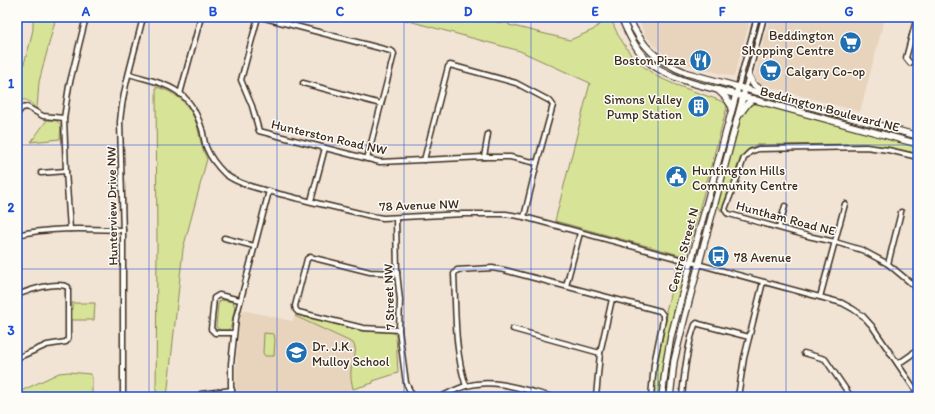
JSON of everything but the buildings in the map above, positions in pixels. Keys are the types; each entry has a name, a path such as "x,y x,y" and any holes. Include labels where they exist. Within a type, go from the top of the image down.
{"main road":[{"name":"Beddington Boulevard NE","path":"621,17 636,47 649,62 670,75 685,81 918,144"},
{"name":"Beddington Boulevard NE","path":"628,17 636,33 652,53 670,66 687,73 918,136"},
{"path":"749,76 756,87 773,97"},
{"name":"Centre Street N","path":"662,397 671,336 736,94 742,88"},
{"name":"Centre Street N","path":"670,397 679,340 743,96 742,88"},
{"path":"716,89 727,99 732,108"},
{"path":"737,119 748,103 754,99"}],"street":[{"path":"70,229 64,118 69,86 86,17"},
{"path":"132,17 143,18"},
{"path":"180,94 201,17"},
{"path":"260,17 394,52 367,159"},
{"name":"Hunterston Road NW","path":"260,17 241,80 252,106 259,131 380,162 510,157 537,163"},
{"name":"Centre Street N","path":"742,88 757,17"},
{"name":"Centre Street N","path":"742,88 749,76 764,17"},
{"path":"910,63 906,58 917,17"},
{"name":"Hunterview Drive NW","path":"123,397 123,230 120,122 122,104 143,18"},
{"path":"912,36 918,38"},
{"path":"424,160 448,66 450,65 516,83 550,101 553,105 524,217"},
{"name":"78 Avenue NW","path":"129,74 166,86 180,94 190,103 197,115 207,149 212,160 226,175 239,182 269,191 383,218 463,214 506,214 524,217 842,303 863,316 872,326 918,394"},
{"path":"303,83 381,104"},
{"path":"17,114 22,108 27,107 43,116 64,118"},
{"path":"484,157 488,134"},
{"name":"Huntham Road NE","path":"918,157 888,150 866,147 758,149 750,152 744,158 725,209 729,214 862,250 888,264 918,289"},
{"path":"310,201 325,148"},
{"path":"41,173 66,171"},
{"path":"233,397 231,364 236,318 269,191"},
{"path":"820,297 845,204"},
{"path":"779,227 784,206"},
{"path":"888,264 901,212"},
{"name":"7 Street NW","path":"396,218 397,273 400,300 399,330 406,383 413,397"},
{"path":"17,235 45,230 123,230"},
{"path":"566,286 580,233"},
{"path":"224,238 254,246"},
{"path":"397,273 370,272 310,257 308,259 295,306 298,312 364,328 399,330"},
{"path":"466,386 462,375 458,353 454,274 457,270 492,268 660,311 663,315 663,320 654,364 651,397"},
{"path":"738,397 744,358 764,282"},
{"path":"17,295 32,289 50,286 68,287 68,339 66,342 47,345 17,358"},
{"path":"234,333 215,333 211,329 214,298 219,295 240,300"},
{"path":"596,397 600,353 612,299"},
{"path":"682,397 691,339 697,323 749,337"},
{"path":"513,329 600,353"},
{"path":"898,364 918,348"},
{"path":"804,353 825,359 851,397"},
{"path":"440,397 466,386 481,383 497,383 552,397"},
{"path":"201,394 232,390"}],"shaded area":[{"path":"637,17 751,17 734,77 673,61 662,53 645,35"},
{"name":"Beddington Shopping Centre","path":"770,17 885,17 860,112 762,85 754,78"},
{"name":"Dr. J.K. Mulloy School","path":"242,310 292,321 295,316 353,343 356,347 356,351 351,371 353,389 330,397 238,397 236,388 236,367 239,326"}],"green space":[{"path":"33,17 56,17 39,82 37,109 27,100 17,101 17,78 23,67 30,43 33,29"},
{"path":"394,17 479,17 502,23 500,17 506,17 509,25 570,40 593,30 608,17 610,17 618,35 631,55 644,67 658,77 676,85 726,103 727,107 688,251 685,254 680,255 555,221 590,83 520,51"},
{"path":"156,87 171,93 188,107 198,129 202,148 207,159 183,249 167,397 156,397"},
{"path":"753,104 767,106 918,147 918,154 864,144 756,145 744,153 741,157 721,211 717,200 735,134 743,113 749,105"},
{"path":"47,120 53,120 60,123 60,139 31,142"},
{"path":"678,263 684,269 683,280 667,345 660,397 653,397 657,364 667,316 666,311"},
{"path":"221,300 233,302 235,307 231,327 228,330 220,330 216,327 218,304"},
{"path":"72,303 95,303 94,320 72,320"},
{"path":"295,316 363,331 393,332 396,336 398,373 353,389 351,373 355,356 355,346 353,343"},
{"path":"264,333 274,334 274,356 265,356 263,353"},
{"path":"69,372 90,374 92,377 92,397 22,397 19,392 59,373"}],"place":[{"name":"Beddington Shopping Centre","path":"850,42"},
{"name":"Boston Pizza","path":"701,60"},
{"name":"Calgary Co-op","path":"771,71"},
{"name":"Simons Valley Pump Station","path":"698,106"},
{"name":"Huntington Hills Community Centre","path":"677,177"},
{"name":"78 Avenue","path":"718,257"},
{"name":"Dr. J.K. Mulloy School","path":"296,353"}]}
